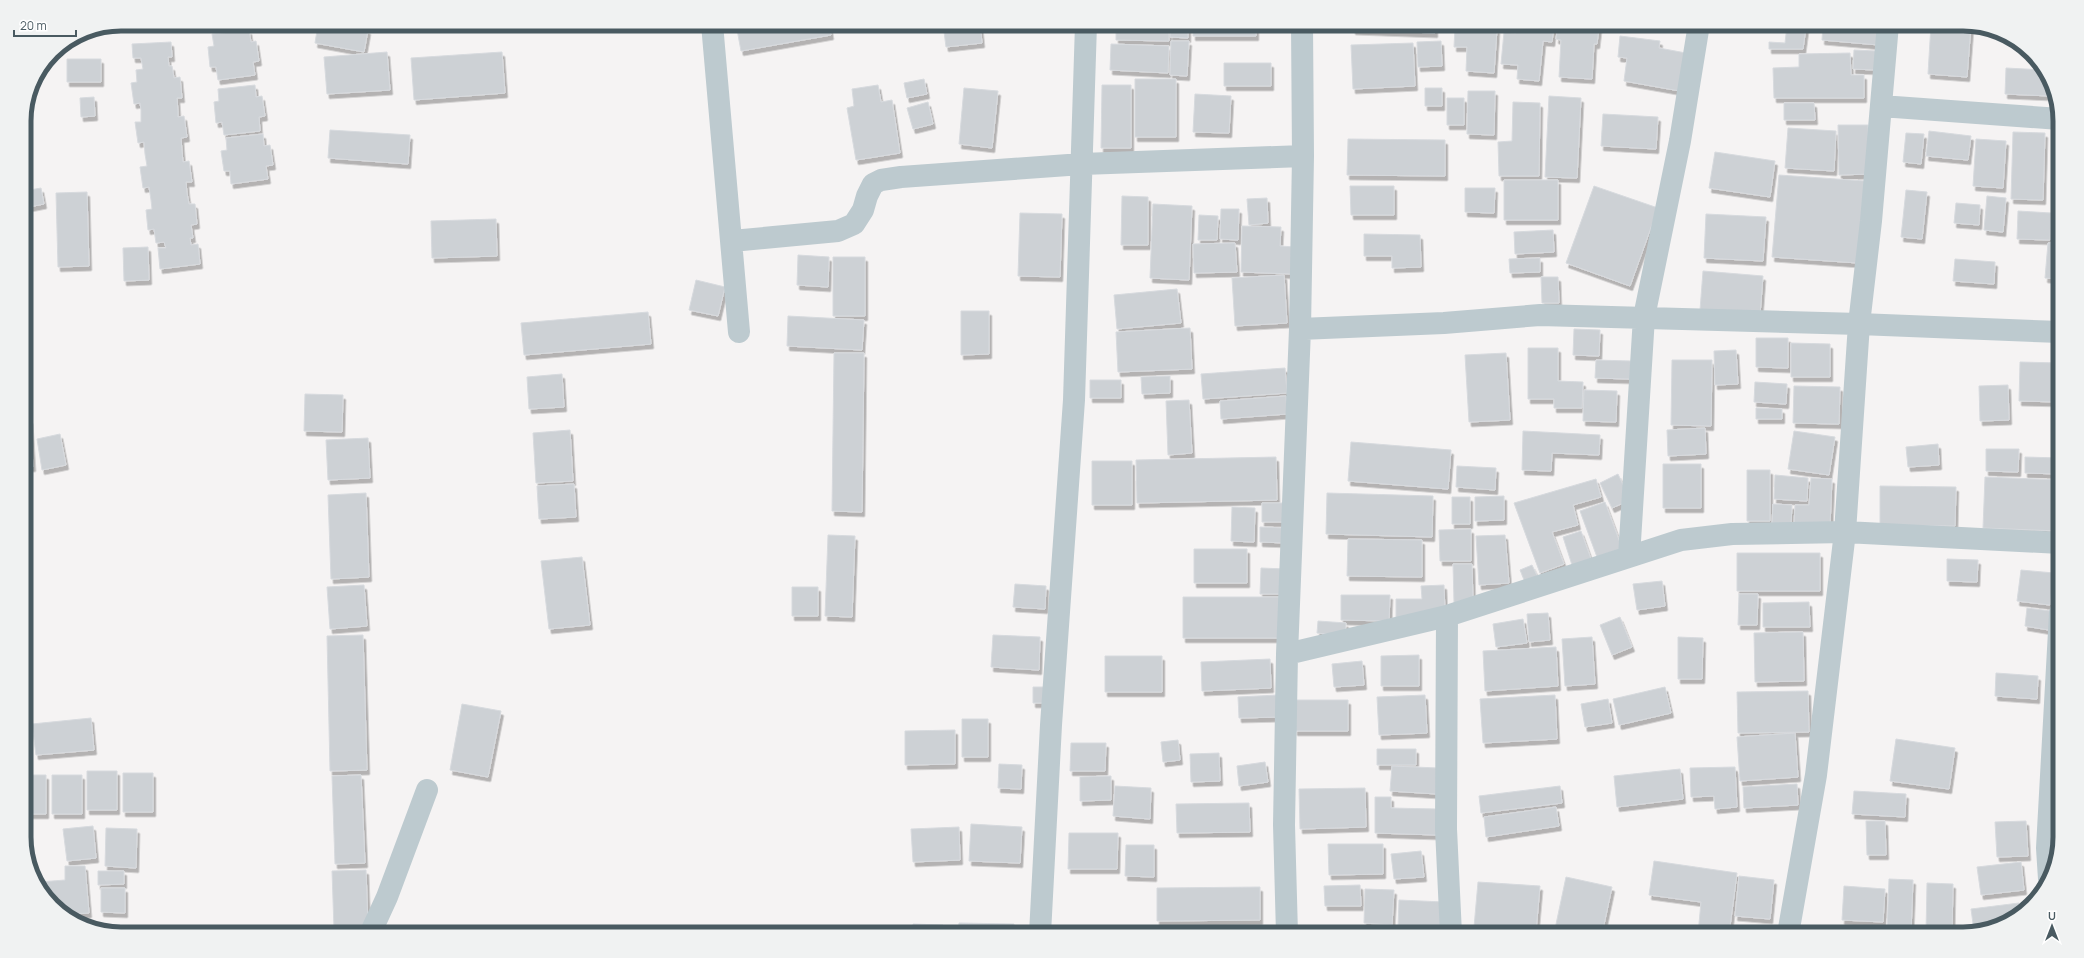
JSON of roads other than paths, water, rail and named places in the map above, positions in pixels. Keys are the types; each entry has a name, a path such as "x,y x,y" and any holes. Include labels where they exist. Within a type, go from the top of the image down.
{"street":[{"path":"713,31 739,332"},
{"path":"1040,927 1051,725 1074,400 1086,31"},
{"path":"1287,927 1284,825 1287,654 1300,329 1303,156 1302,31"},
{"path":"1629,557 1644,317 1680,141 1699,31"},
{"path":"1789,927 1816,775 1845,532 1860,324 1887,31"},
{"path":"1881,106 2053,118"},
{"path":"732,241 838,231 854,224 864,210 867,196 873,184 882,180 901,177 1082,164 1303,156"},
{"path":"1300,329 1444,323 1540,315 1860,324 2053,332"},
{"path":"1287,654 1447,616 1681,540 1707,536 1845,532 2053,543"},
{"path":"1447,616 1446,829 1451,927"},
{"path":"2048,866 2047,848 2053,740"},
{"path":"373,927 387,897 426,790"}]}
